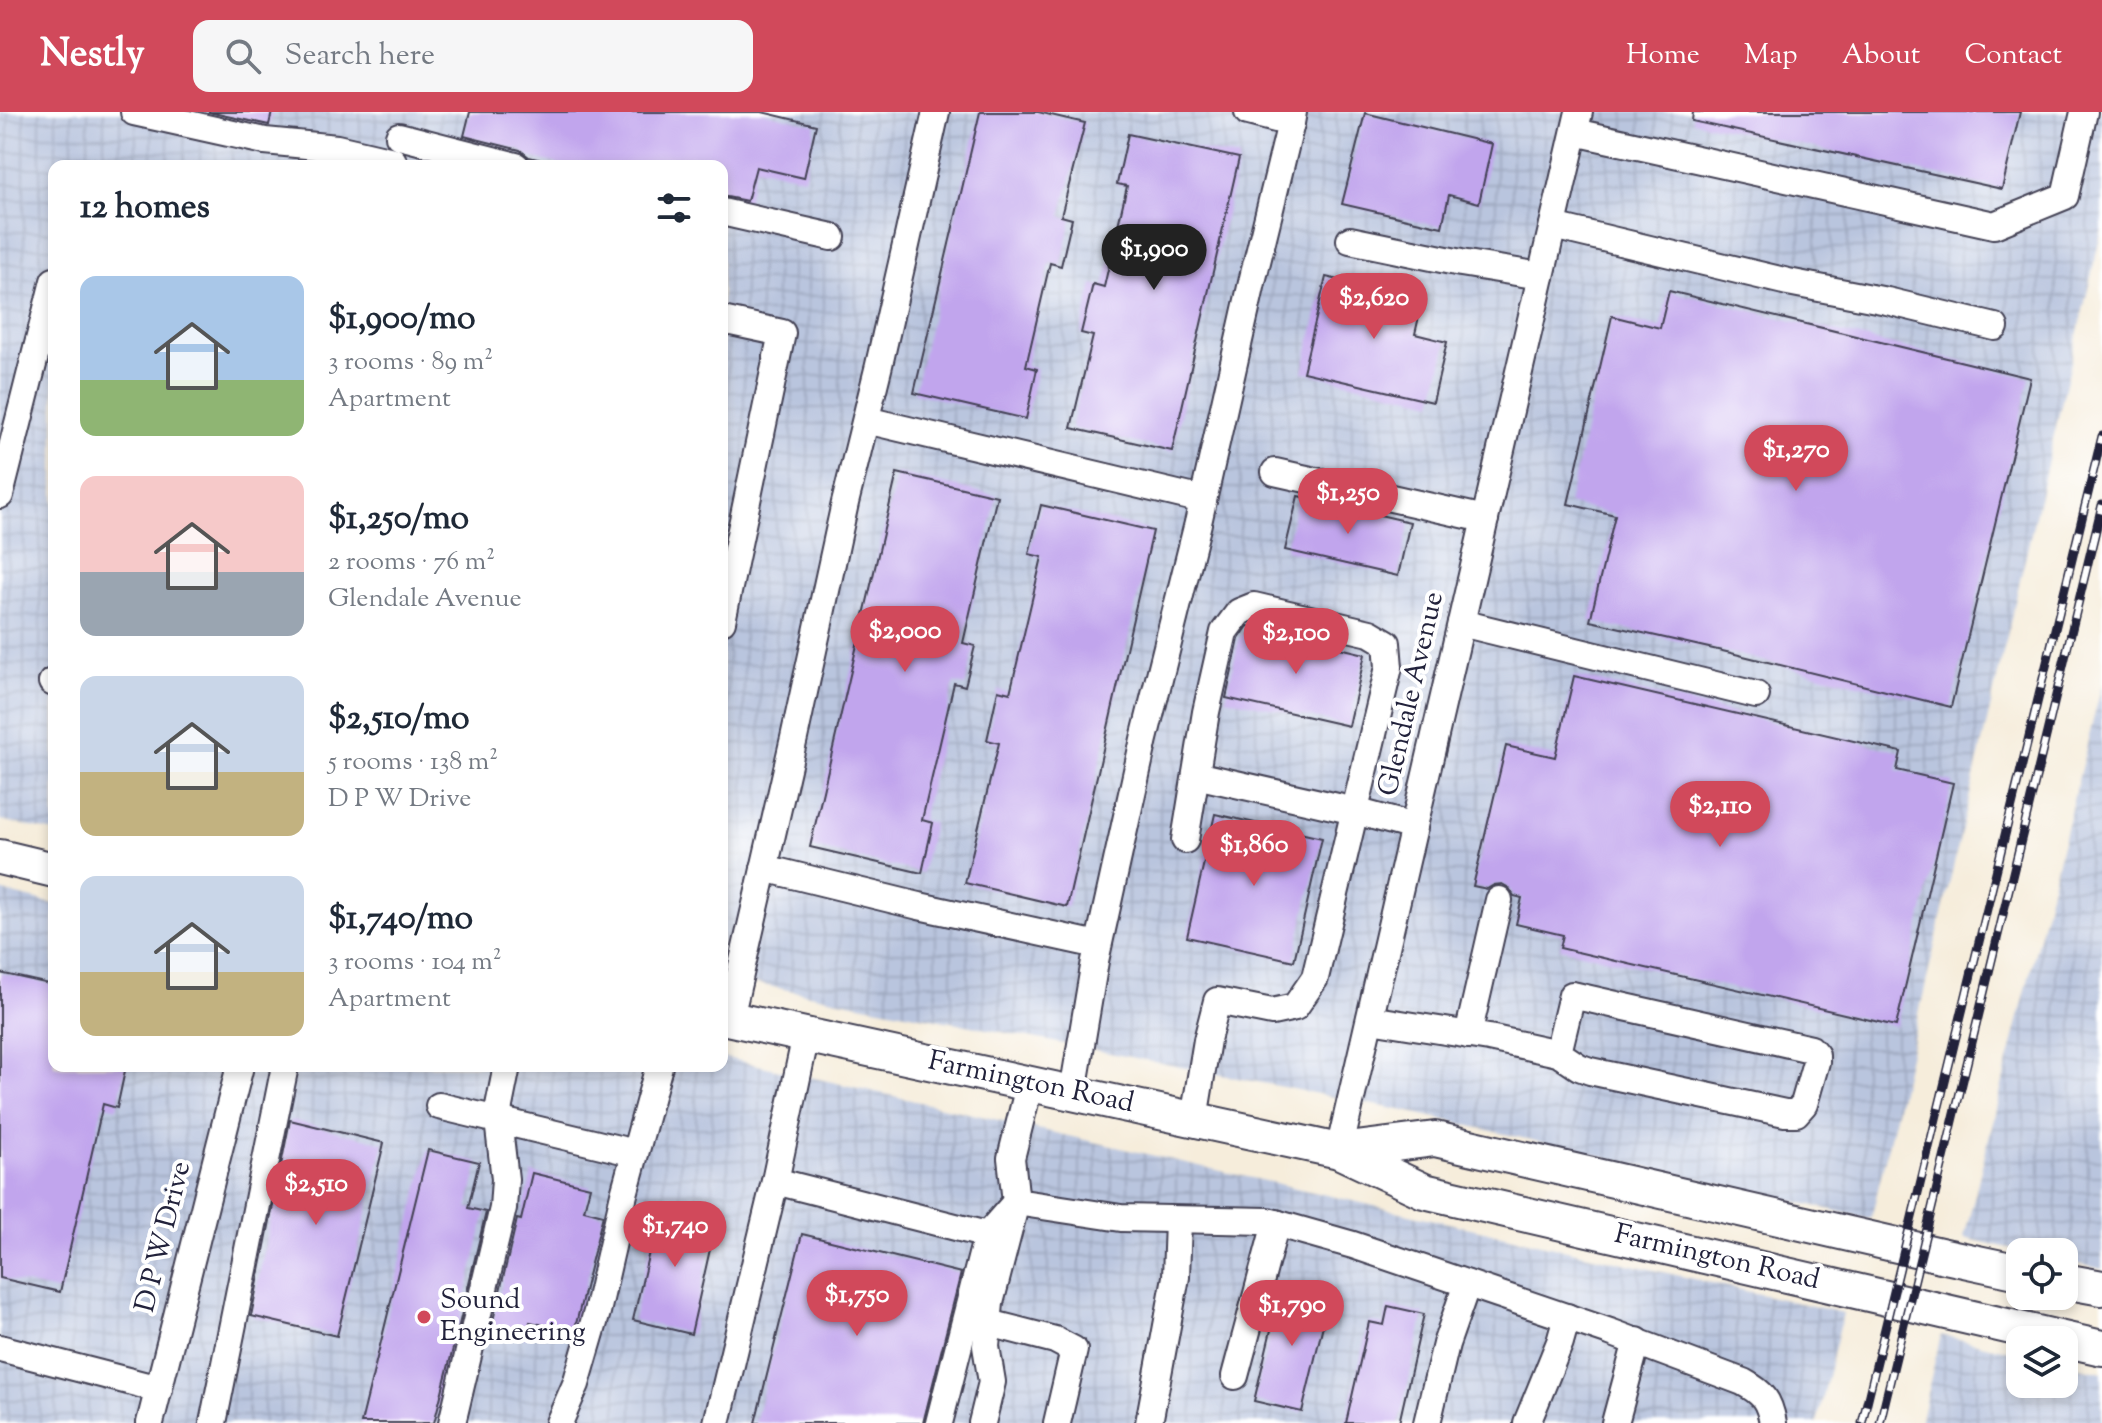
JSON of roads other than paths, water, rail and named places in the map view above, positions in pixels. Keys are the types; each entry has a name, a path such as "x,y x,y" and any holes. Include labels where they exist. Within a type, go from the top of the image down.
{"main road":[{"path":"0,857 48,869"},
{"name":"Farmington Road","path":"728,1017 1339,1151 1424,1191 2102,1348"},
{"name":"Farmington Road","path":"1339,1151 1435,1139 2006,1269"},
{"path":"2078,1284 2102,1288"}],"street":[{"path":"134,112 265,141 337,148 397,144 484,160"},
{"path":"728,1009 764,868 936,112"},
{"path":"1073,1092 1098,945 1144,739 1292,118 1248,112"},
{"path":"1577,122 1994,225 2065,196 2084,112"},
{"name":"Glendale Avenue","path":"1339,1151 1577,122"},
{"path":"728,213 832,237"},
{"path":"1553,226 1995,327"},
{"path":"1350,240 1541,276"},
{"path":"0,495 48,305"},
{"path":"728,321 782,333 728,592"},
{"path":"866,420 1203,500"},
{"path":"1275,472 1485,519"},
{"path":"1185,840 1206,712 1224,632 1239,612 1254,606 1370,633 1387,643 1389,667 1315,978 1295,1007 1272,1012 1217,1001 1194,1119"},
{"path":"1461,623 1756,695"},
{"path":"1196,775 1414,827"},
{"path":"764,868 1098,945"},
{"path":"1468,1035 1499,900"},
{"path":"1370,1019 1558,1053 1590,1071 1785,1113 1796,1113 1804,1104 1816,1062 1816,1055 1811,1049 1572,995 1558,1053"},
{"path":"717,1423 775,1181 806,1035"},
{"name":"D P W Drive","path":"150,1423 238,1072"},
{"path":"213,1423 284,1072"},
{"path":"452,1423 503,1208 505,1179 498,1120 506,1072"},
{"path":"559,1423 576,1384 597,1312 657,1072"},
{"path":"982,1423 992,1382 986,1346 990,1303 1016,1202 1011,1158 1030,1082"},
{"path":"439,1106 635,1153"},
{"path":"775,1181 987,1235"},
{"path":"1016,1202 1121,1218 1268,1221 1353,1245 1637,1341 1743,1382 1759,1391 1769,1406 1773,1423"},
{"path":"939,1423 987,1235 1016,1202"},
{"path":"1149,1423 1176,1277 1178,1221"},
{"path":"1235,1376 1276,1223"},
{"path":"1427,1423 1446,1344 1467,1284"},
{"path":"1527,1423 1567,1317"},
{"path":"989,1323 1055,1340 1074,1350 1057,1423"},
{"path":"1615,1423 1637,1341"},
{"path":"0,1348 159,1389"}],"railway":[{"path":"1862,1423 2102,436"},
{"path":"1880,1423 2102,505"}],"place":[{"name":"Sound Engineering","path":"424,1317"}]}
